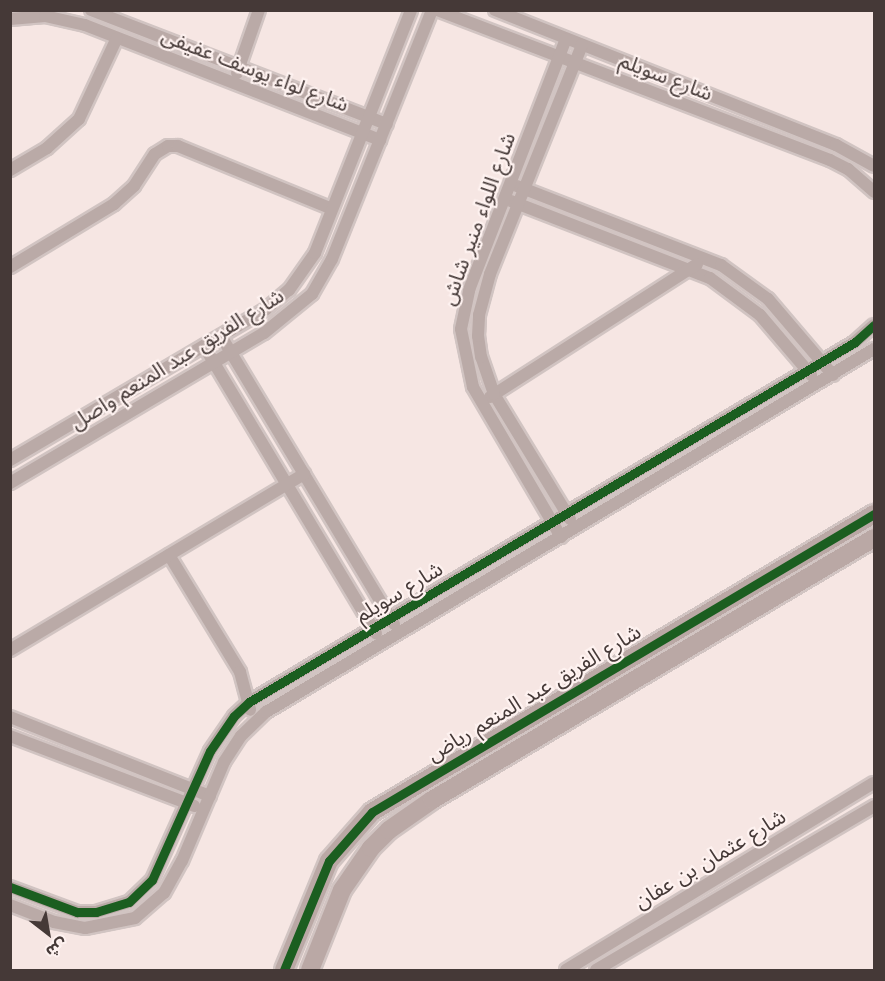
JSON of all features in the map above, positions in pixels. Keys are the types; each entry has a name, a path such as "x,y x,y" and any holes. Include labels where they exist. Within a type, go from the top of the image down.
{"street":[{"name":"شارع لواء يوسف عفيفى","path":"91,10 387,124"},
{"path":"234,83 259,10"},
{"name":"شارع الفريق عبد المنعم واصل","path":"10,460 221,336 289,290 315,253 411,10"},
{"name":"شارع الفريق عبد المنعم واصل","path":"10,483 282,322 312,294 332,259 432,10"},
{"name":"شارع سويلم","path":"437,10 830,160 848,169 874,192"},
{"name":"شارع سويلم","path":"495,10 836,145 874,166"},
{"name":"شارع لواء يوسف عفيفى","path":"10,19 65,19 380,140"},
{"path":"10,170 47,148 79,119 91,101 117,38"},
{"name":"شارع اللواء منير شاش","path":"561,537 481,402 466,368 461,329 469,290 566,39"},
{"name":"شارع اللواء منير شاش","path":"576,528 494,394 481,357 479,315 490,274 582,45"},
{"path":"10,267 114,204 134,186 155,154 168,146 178,146 332,209"},
{"path":"510,184 704,256 738,275 768,299 833,375"},
{"path":"504,199 692,268 745,301 819,384"},
{"path":"481,402 692,268 704,256"},
{"name":"شارع سويلم","path":"10,887 77,912 96,912 129,902 152,880 221,733 249,702 822,362 874,325"},
{"path":"221,336 399,632"},
{"path":"204,346 382,643"},
{"name":"شارع سويلم","path":"10,905 54,922 86,928 135,918 164,893 228,755 251,724 399,632 819,384 874,349"},
{"path":"10,650 304,474"},
{"name":"شارع الفريق عبد المنعم رياض","path":"284,970 329,861 372,812 874,514"},
{"name":"شارع الفريق عبد المنعم رياض","path":"310,970 342,890 360,861 389,830 432,800 874,537"},
{"path":"169,555 240,672 249,702 251,724"},
{"path":"10,717 210,796"},
{"path":"10,736 204,810"},
{"name":"شارع عثمان بن عفان","path":"566,970 594,950 874,783"},
{"name":"شارع عثمان بن عفان","path":"596,970 874,806"}],"cycle path":[{"path":"10,887 77,912 96,912 129,902 152,880 210,751 234,716 249,702 855,342 874,325"},
{"path":"284,970 329,861 372,812 874,514"}]}
